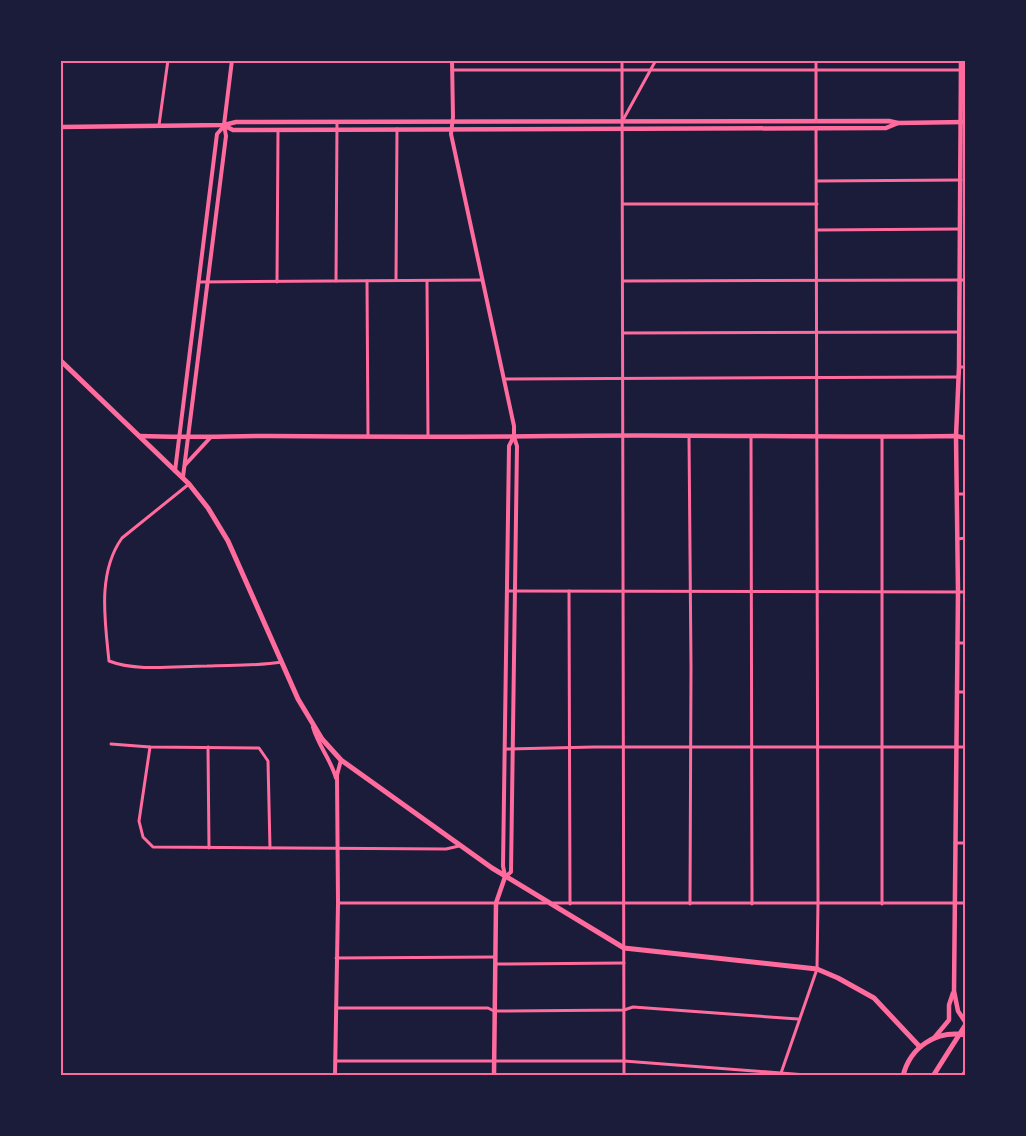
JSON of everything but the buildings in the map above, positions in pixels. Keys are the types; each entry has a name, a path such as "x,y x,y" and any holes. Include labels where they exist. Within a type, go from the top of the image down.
{"main road":[{"path":"933,1076 966,1024 958,1011 954,991 958,592 956,436 964,122 961,60"},
{"path":"60,127 224,125 236,122 452,125 816,121 964,122"},
{"path":"720,122 720,128"},
{"path":"622,124 720,128 886,128 898,123"},
{"path":"224,125 233,130 397,129 452,125"},
{"path":"60,360 189,484 221,527 312,724 341,760 505,877 624,948 817,969 874,998 920,1047"},
{"path":"140,436 189,438 624,435 966,436"},
{"path":"494,1076 496,903 505,877"},
{"path":"903,1076 910,1057 934,1038 949,1020 954,991"},
{"path":"934,1038 966,1035"},
{"path":"963,1076 966,1071"}],"street":[{"path":"159,125 168,60"},
{"path":"183,478 226,136 224,125 232,60"},
{"path":"452,60 451,134 517,446 511,872 505,877 503,866 509,446 514,436"},
{"path":"622,60 624,1076"},
{"path":"622,124 656,60"},
{"path":"780,1074 817,969 816,60"},
{"path":"452,70 961,70"},
{"path":"336,122 336,281"},
{"path":"175,471 218,134 224,125"},
{"path":"277,282 278,129"},
{"path":"396,281 397,129"},
{"path":"817,181 961,180"},
{"path":"623,204 817,204"},
{"path":"817,230 960,229"},
{"path":"199,282 482,280"},
{"path":"623,281 966,280"},
{"path":"367,281 368,437"},
{"path":"427,281 428,437"},
{"path":"623,333 959,332"},
{"path":"959,367 966,367"},
{"path":"504,379 959,377"},
{"path":"689,436 690,904"},
{"path":"751,436 752,904"},
{"path":"882,437 882,904"},
{"path":"184,466 210,438"},
{"path":"189,484 122,538 109,560 105,592 109,661 127,666 168,667 265,665 282,662"},
{"path":"957,494 966,494"},
{"path":"957,538 966,538"},
{"path":"507,591 966,592"},
{"path":"569,591 570,904"},
{"path":"957,643 966,643"},
{"path":"957,692 966,692"},
{"path":"312,724 317,741 331,764 337,781"},
{"path":"111,744 150,747 259,748 268,761 270,848"},
{"path":"150,747 139,821 140,829 148,844 159,849 446,849 459,846"},
{"path":"208,747 209,848"},
{"path":"505,749 966,747"},
{"path":"335,1076 338,903 337,781 341,760"},
{"path":"955,843 966,843"},
{"path":"338,903 966,903"},
{"path":"336,958 495,957"},
{"path":"495,964 624,963"},
{"path":"336,1008 489,1008 494,1011 624,1010 633,1007 798,1019"},
{"path":"335,1061 624,1062 819,1076"}]}
